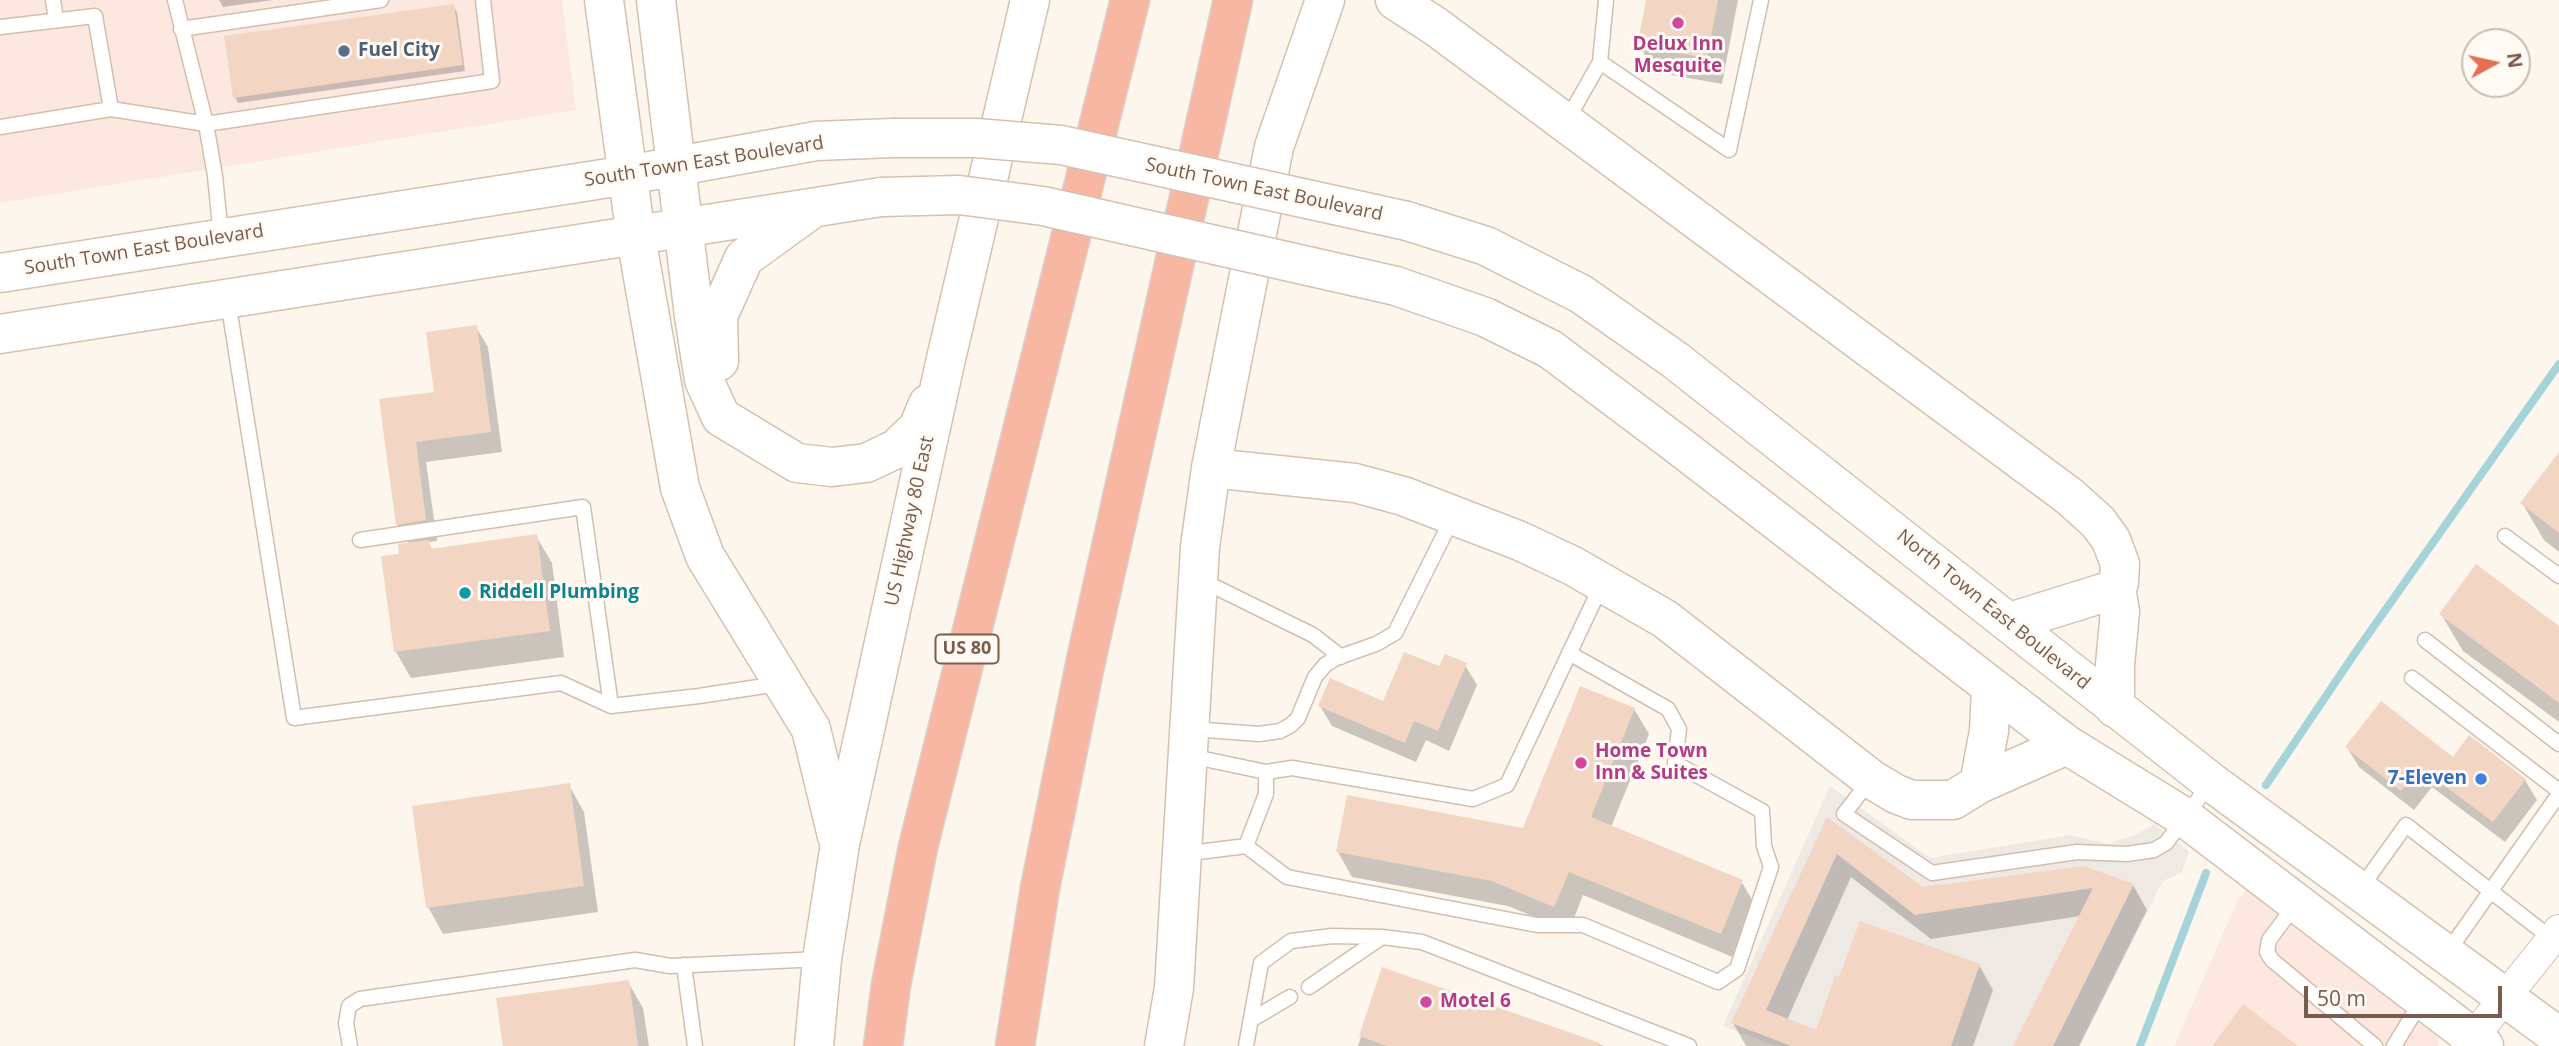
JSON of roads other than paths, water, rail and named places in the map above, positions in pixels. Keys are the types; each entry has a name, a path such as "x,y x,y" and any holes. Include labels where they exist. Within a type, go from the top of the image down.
{"highway":[{"name":"US 80","path":"883,1046 891,985 918,847 1130,0"},
{"path":"1015,1046 1040,888 1086,660 1233,0"}],"main road":[{"path":"604,0 636,237 680,488 705,556 811,729 840,845"},
{"path":"656,0 704,380 721,417 797,463 832,467 866,463 896,449 918,428 944,363"},
{"name":"US Highway 80 East","path":"814,1046 822,959 840,845 944,363 1030,0"},
{"path":"1164,1046 1174,988 1198,579 1210,468 1274,147 1325,0"},
{"path":"1395,0 1435,26 2069,496 2098,522 2111,540 2120,564 2116,589 2120,611 2115,665 2115,708"},
{"name":"South Town East Boulevard","path":"2,267 221,237 628,175 816,141 892,138 976,138 1061,145 1407,221"},
{"path":"0,334 881,197 959,195 1043,206 1396,286 1485,317 1550,349 2067,745 2184,817 2423,999 2475,1043"},
{"path":"750,433 719,373 718,316 744,258 814,207"},
{"name":"North Town East Boulevard","path":"1407,221 1486,246 1581,295 1675,360 2211,782 2559,1037"},
{"path":"221,237 228,299"},
{"path":"1210,468 1356,483 1403,496 1520,541 1665,619 1871,779 1904,797 1931,801 1953,800 1979,784 2067,745"},
{"path":"2010,622 2116,589"},
{"path":"1979,784 1989,732 1991,687"}],"street":[{"path":"2475,1043 2505,998 2556,934"}],"lane":[{"path":"53,0 56,20"},
{"path":"93,0 111,109"},
{"path":"175,0 206,124 221,237"},
{"path":"181,29 381,0"},
{"path":"0,127 111,109 206,124 492,81 483,0"},
{"path":"1565,123 1600,62 1606,0"},
{"path":"1600,62 1729,150 1760,0"},
{"path":"1,22 95,16"},
{"path":"228,299 294,718 561,683 611,706 783,683"},
{"path":"360,540 583,507 611,706"},
{"path":"1189,742 1280,731 1298,718 1315,677 1325,664 1376,644 1395,633 1454,516"},
{"path":"2505,536 2559,576"},
{"path":"1198,579 1313,635 1340,657"},
{"path":"1189,742 1266,772 1292,768 1473,799 1507,785 1602,583"},
{"path":"2425,640 2559,744"},
{"path":"1181,854 1245,846 1287,877 1537,925 1583,925 1718,982 1737,969 1770,867 1764,846 1762,811 1675,762 1679,729 1668,709 1569,653"},
{"path":"2412,678 2559,792 2446,954"},
{"path":"1245,846 1266,794 1266,772"},
{"path":"1871,779 1844,814 1932,873 2077,852 2127,854 2154,850 2166,844 2211,782"},
{"path":"2360,889 2406,825 2491,893 2556,934"},
{"path":"2297,902 2269,940 2267,952 2272,960 2375,1046"},
{"path":"1246,1046 1261,964 1291,941 1332,936 1382,937 1422,942 1689,1046"},
{"path":"1309,987 1382,937"},
{"path":"350,1046 346,1023 349,1006 360,999 635,960 670,966 822,959"},
{"path":"684,965 695,1046"},
{"path":"1251,1020 1290,998"},
{"path":"2394,1046 2423,999"}],"waterway":[{"path":"2266,785 2355,653 2559,364"},
{"path":"2140,1046 2206,873"}],"place":[{"name":"Delux Inn Mesquite","path":"1678,23"},
{"name":"Fuel City","path":"344,51"},
{"name":"Riddell Plumbing","path":"465,593"},
{"name":"Home Town Inn & Suites","path":"1581,763"},
{"name":"7-Eleven","path":"2481,779"},
{"name":"Motel 6","path":"1426,1002"}]}
